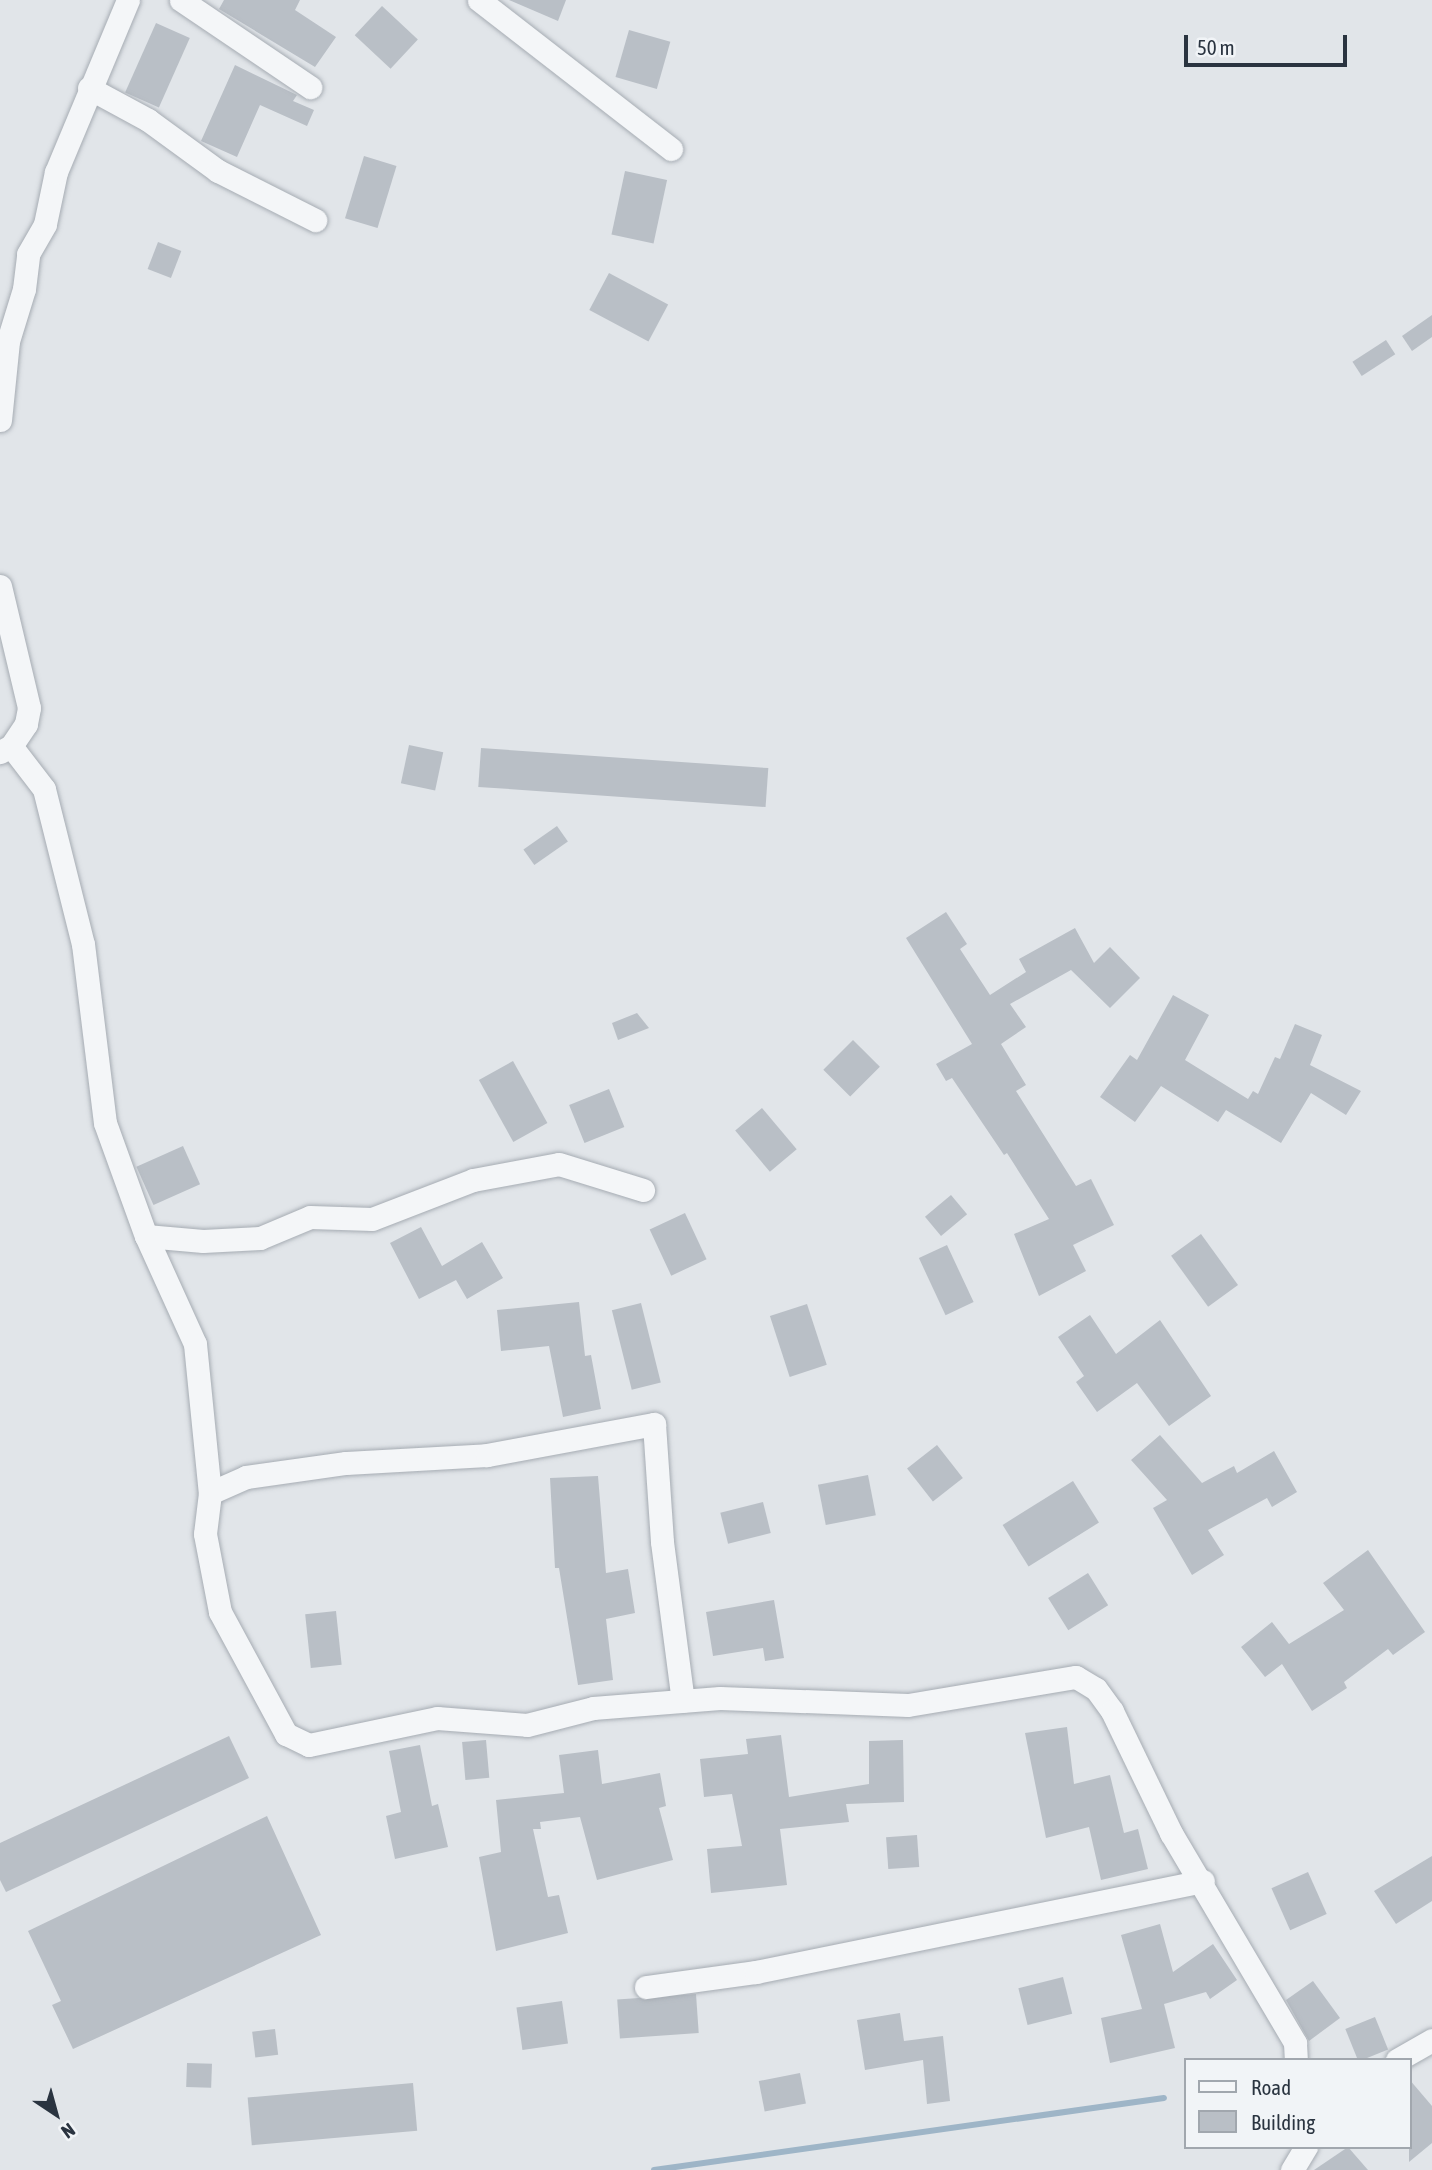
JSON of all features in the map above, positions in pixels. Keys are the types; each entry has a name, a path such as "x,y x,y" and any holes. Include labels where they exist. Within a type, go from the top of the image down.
{"street":[{"path":"0,420 8,341 24,289 28,254 45,225 56,172 128,0"},
{"path":"181,0 310,87"},
{"path":"479,0 671,149"},
{"path":"89,88 148,120 218,171 315,220"},
{"path":"0,586 29,708 26,724 5,749 44,789 83,944 105,1123 146,1236 195,1344 210,1493 205,1534 220,1612 286,1734 309,1745 437,1718 527,1725 593,1708 683,1701 908,1705 1076,1677 1096,1689 1112,1711 1171,1833 1203,1881 1295,2043 1296,2058"},
{"path":"146,1236 203,1241 248,1238 310,1217 372,1219 473,1180 559,1164 643,1189"},
{"path":"210,1493 246,1477 345,1463 487,1455 653,1424 662,1542 683,1701"},
{"path":"646,1987 756,1972 1203,1881"},
{"path":"1400,2058 1432,2040"},
{"path":"1292,2170 1305,2149"}],"building":[{"path":"224,0 300,0 295,10 336,37 315,67 219,9"},
{"path":"509,0 566,0 558,21"},
{"path":"382,6 418,39 391,69 355,35"},
{"path":"156,23 190,38 159,107 125,92"},
{"path":"629,30 670,42 657,89 615,77"},
{"path":"235,65 297,95 293,101 314,110 307,126 260,105 237,157 201,141"},
{"path":"364,156 397,166 378,228 345,218"},
{"path":"625,171 667,180 654,244 611,235"},
{"path":"158,242 181,251 171,278 148,269"},
{"path":"609,273 668,304 648,342 589,310"},
{"path":"1432,315 1432,337 1412,351 1402,336"},
{"path":"1386,340 1395,354 1362,376 1352,362"},
{"path":"409,745 443,752 435,790 401,783"},
{"path":"481,748 768,768 766,807 478,787"},
{"path":"557,826 568,842 534,865 523,850"},
{"path":"946,912 967,944 960,949 990,995 1026,972 1019,959 1075,928 1094,963 1110,947 1140,978 1110,1008 1071,970 1010,1004 1026,1027 1001,1044 1026,1085 1016,1091 1076,1186 1091,1179 1114,1225 1073,1245 1086,1271 1039,1296 1014,1234 1049,1219 1007,1153 1004,1155 952,1078 946,1081 936,1064 972,1044 906,938"},
{"path":"1173,995 1209,1015 1185,1060 1248,1099 1253,1091 1258,1094 1275,1057 1280,1059 1295,1024 1322,1035 1310,1065 1361,1091 1346,1115 1311,1093 1281,1143 1226,1110 1218,1122 1161,1086 1135,1122 1100,1097 1130,1055 1137,1060"},
{"path":"637,1013 649,1028 618,1040 612,1023"},
{"path":"853,1040 880,1067 850,1097 823,1070"},
{"path":"513,1061 547,1123 513,1142 479,1080"},
{"path":"609,1089 624,1127 584,1143 569,1105"},
{"path":"762,1108 797,1149 770,1172 735,1130"},
{"path":"183,1146 200,1184 153,1205 136,1167"},
{"path":"951,1195 967,1214 941,1236 925,1217"},
{"path":"685,1213 707,1259 671,1276 650,1229"},
{"path":"421,1227 442,1266 482,1242 503,1278 467,1299 456,1280 419,1299 390,1243"},
{"path":"1201,1234 1238,1285 1208,1307 1171,1256"},
{"path":"947,1245 974,1302 946,1315 919,1258"},
{"path":"579,1302 585,1356 591,1355 601,1409 563,1417 549,1346 501,1351 497,1310"},
{"path":"641,1303 661,1383 632,1390 612,1310"},
{"path":"807,1304 827,1365 790,1377 770,1316"},
{"path":"1090,1315 1116,1354 1160,1320 1211,1396 1169,1426 1137,1383 1097,1412 1076,1382 1084,1376 1058,1337"},
{"path":"1160,1435 1202,1483 1234,1466 1237,1473 1274,1451 1297,1492 1272,1507 1267,1498 1208,1530 1224,1555 1192,1575 1153,1508 1167,1500 1131,1460"},
{"path":"937,1445 963,1478 933,1501 907,1468"},
{"path":"868,1475 876,1515 826,1525 818,1485"},
{"path":"598,1476 606,1573 628,1569 635,1613 606,1619 613,1680 578,1685 559,1568 555,1568 550,1478"},
{"path":"1073,1481 1099,1523 1029,1567 1003,1525"},
{"path":"763,1502 771,1533 728,1544 720,1513"},
{"path":"1368,1550 1425,1632 1393,1655 1388,1649 1344,1682 1347,1688 1312,1711 1282,1664 1265,1677 1241,1647 1272,1622 1289,1644 1344,1610 1323,1583"},
{"path":"1088,1573 1108,1605 1068,1630 1048,1598"},
{"path":"774,1600 784,1658 765,1661 763,1648 713,1656 706,1612"},
{"path":"336,1611 342,1665 311,1668 305,1614"},
{"path":"1067,1727 1074,1784 1110,1775 1124,1833 1138,1829 1148,1869 1101,1880 1089,1827 1046,1838 1025,1733"},
{"path":"781,1735 789,1797 869,1784 869,1741 903,1740 904,1802 846,1804 849,1822 780,1829 787,1885 711,1893 707,1849 742,1846 732,1794 704,1797 700,1759 748,1754 746,1739"},
{"path":"229,1736 249,1778 6,1892 0,1880 0,1843"},
{"path":"486,1740 489,1778 465,1780 462,1742"},
{"path":"420,1745 432,1806 438,1804 448,1847 395,1859 386,1816 401,1812 389,1751"},
{"path":"598,1750 602,1784 660,1773 666,1806 659,1808 673,1860 597,1880 580,1817 540,1822 541,1829 533,1829 548,1897 559,1895 568,1933 496,1951 479,1857 501,1852 496,1800 564,1793 559,1755"},
{"path":"267,1816 321,1935 73,2049 52,2005 61,2001 28,1931"},
{"path":"917,1835 919,1867 888,1869 886,1837"},
{"path":"1432,1856 1432,1901 1396,1924 1374,1891"},
{"path":"1308,1872 1327,1914 1290,1930 1271,1888"},
{"path":"1160,1924 1173,1972 1213,1944 1237,1980 1210,1999 1206,1992 1164,2004 1175,2048 1110,2063 1101,2018 1142,2009 1121,1935"},
{"path":"1063,1977 1072,2014 1028,2025 1018,1988"},
{"path":"1313,1981 1340,2018 1309,2041 1286,2000"},
{"path":"696,1994 699,2033 620,2038 617,2000"},
{"path":"562,2001 568,2044 522,2050 516,2007"},
{"path":"900,2013 904,2041 943,2036 950,2101 927,2104 923,2060 865,2070 857,2020"},
{"path":"1375,2017 1388,2049 1367,2058 1357,2058 1345,2029"},
{"path":"275,2029 278,2055 255,2058 252,2032"},
{"path":"187,2063 212,2064 211,2088 186,2087"},
{"path":"800,2073 806,2103 765,2111 759,2081"},
{"path":"1411,2081 1432,2106 1432,2143 1409,2162"},
{"path":"413,2083 417,2131 252,2145 248,2097"},
{"path":"1345,2149 1350,2149 1368,2170 1314,2170"}],"waterway":[{"path":"654,2170 1164,2098"}]}
